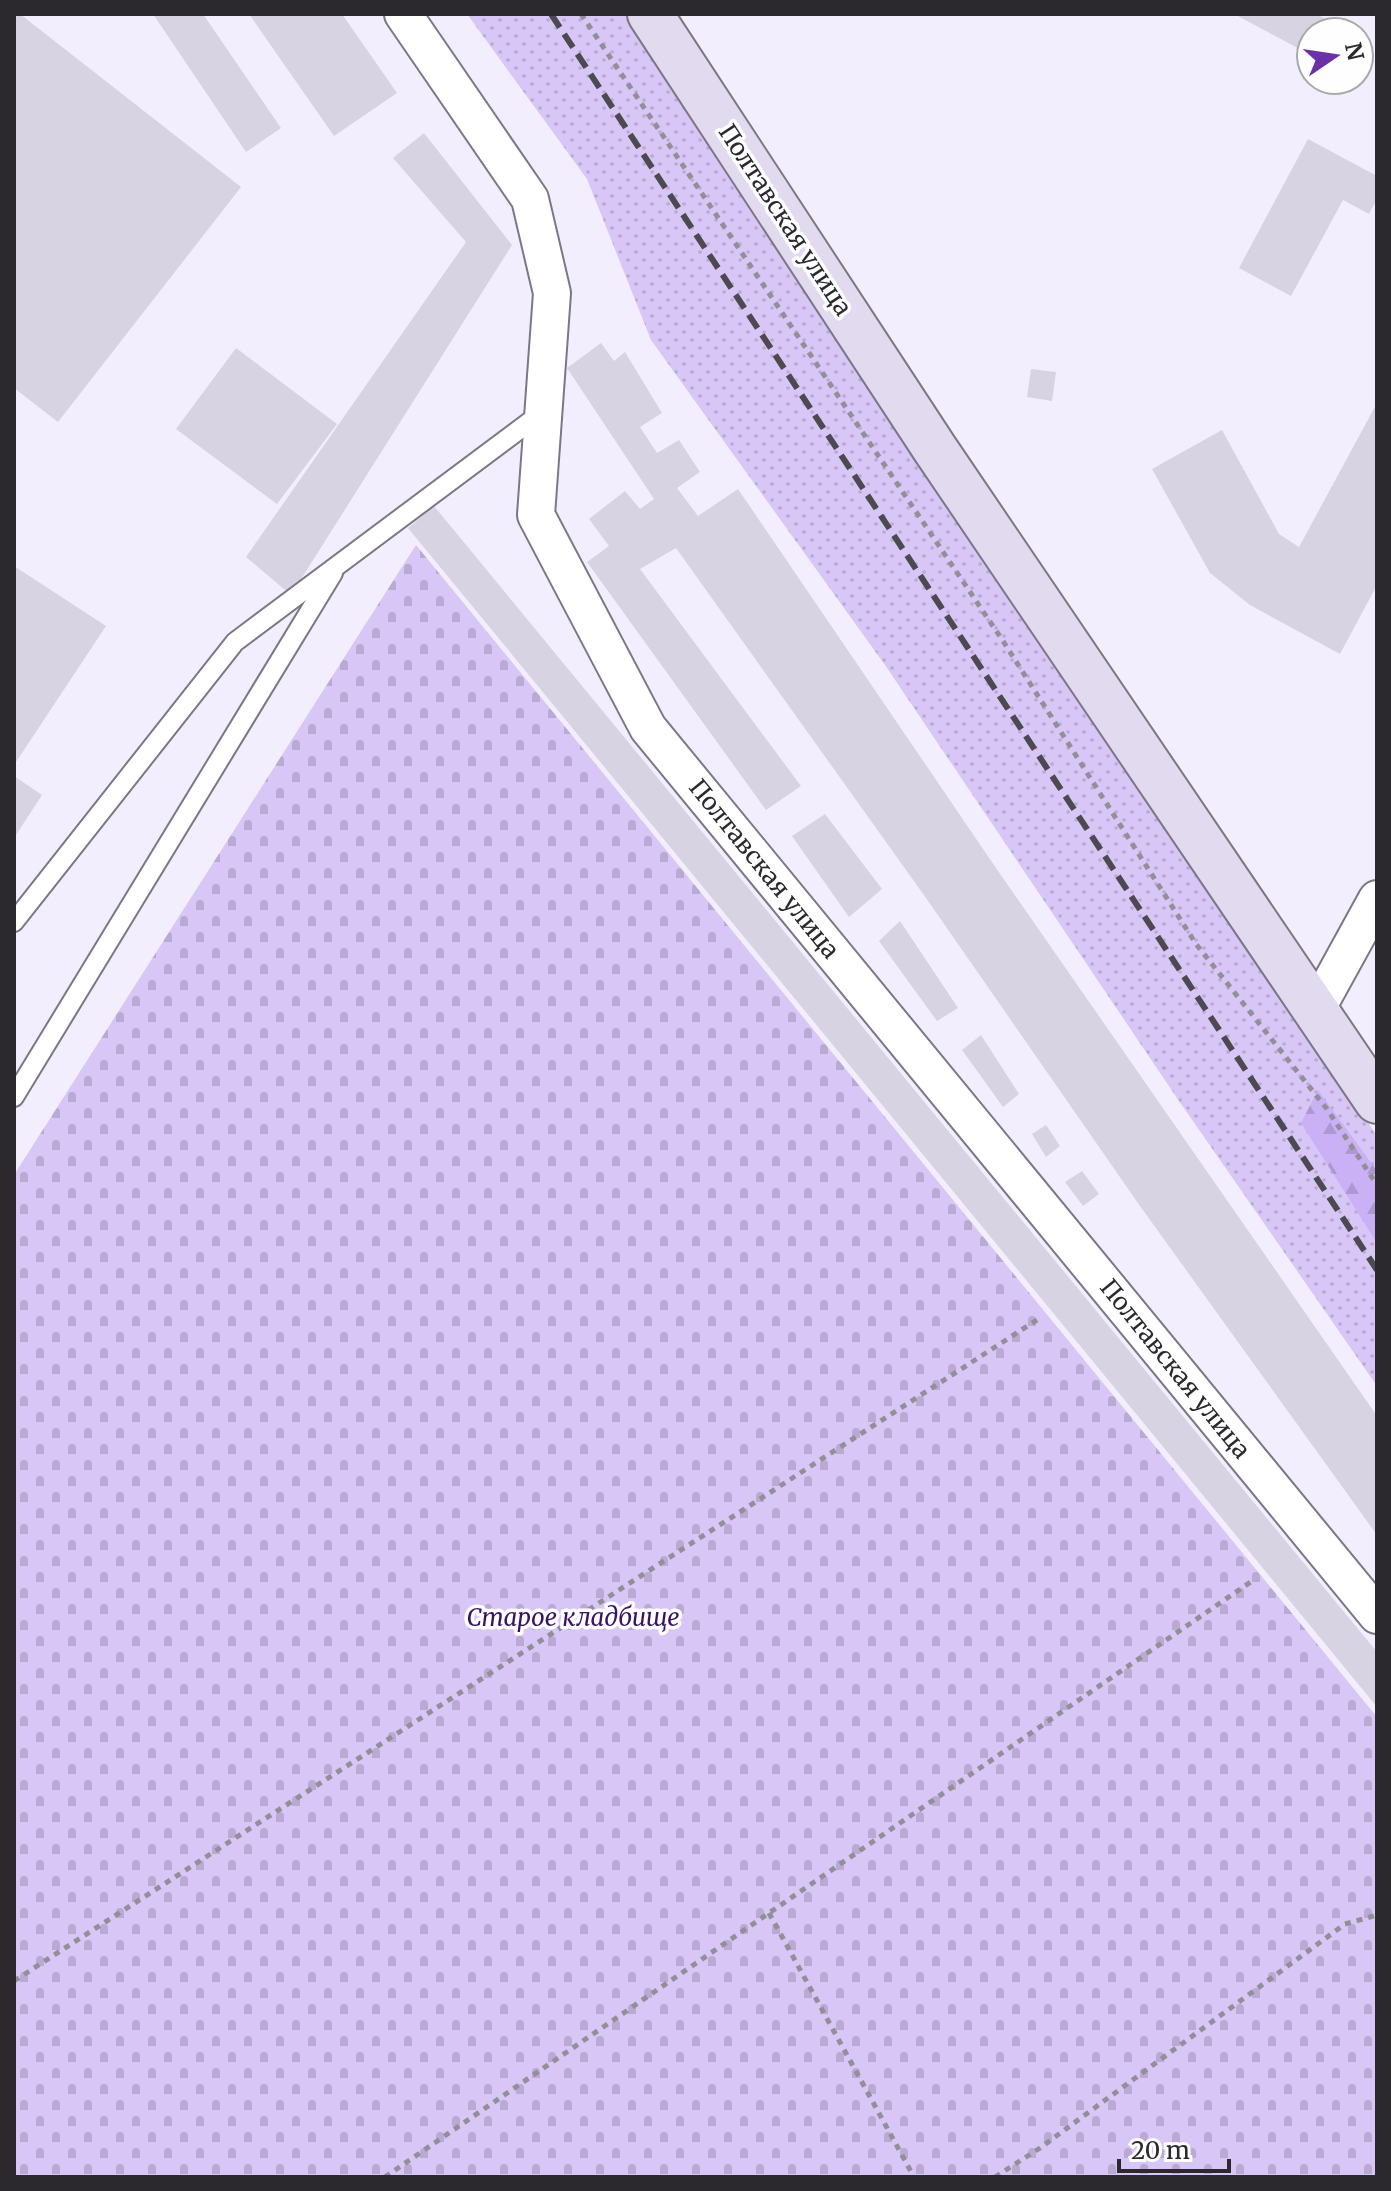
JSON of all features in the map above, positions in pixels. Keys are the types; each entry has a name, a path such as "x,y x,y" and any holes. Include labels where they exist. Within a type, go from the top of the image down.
{"street":[{"name":"Полтавская улица","path":"403,14 530,199 552,293 536,515 648,728 1377,1615"},
{"name":"Полтавская улица","path":"650,14 935,449 1377,1101"},
{"path":"1316,1010 1377,899"}],"lane":[{"path":"14,922 235,642 544,411"},
{"path":"14,1097 339,564"}],"path":[{"path":"581,14 1003,641 1196,944 1327,1109 1377,1185"},
{"path":"14,1981 1040,1318"},
{"path":"385,2177 1252,1581"},
{"path":"769,1913 914,2177"},
{"path":"995,2177 1345,1924 1377,1915"}],"green space":[{"path":"467,14 632,14 1377,1136 1377,1386 1179,1101 885,665 651,340 587,179"},
{"name":"Старое кладбище","path":"416,545 1377,1717 1377,2177 14,2177 14,1175"},
{"path":"1318,1090 1377,1171 1377,1243 1301,1123"}],"building":[{"path":"14,14 20,14 241,187 58,422 14,388"},
{"path":"153,14 203,14 281,128 246,152"},
{"path":"249,14 342,14 397,93 334,136"},
{"path":"1234,14 1320,16 1295,16 1295,46"},
{"path":"424,133 512,245 291,595 246,557 466,242 393,158"},
{"path":"1308,139 1377,176 1377,199 1369,214 1343,200 1291,296 1239,268"},
{"path":"601,343 614,361 625,352 662,413 640,427 657,453 679,440 700,472 677,488 698,516 738,489 996,868 1377,1416 1377,1535 1140,1206 926,898 676,548 640,569 801,786 766,810 587,562 609,546 589,519 625,491 640,509 654,499 567,368"},
{"path":"236,348 337,424 277,504 176,429"},
{"path":"1031,369 1056,372 1052,401 1027,397"},
{"path":"1377,403 1377,585 1340,654 1250,605 1210,573 1152,469 1222,430 1279,534 1299,547"},
{"path":"434,506 1377,1652 1377,1707 408,528"},
{"path":"14,566 106,626 14,765"},
{"path":"14,776 42,795 14,838"},
{"path":"825,814 882,889 849,917 792,836"},
{"path":"900,921 958,1008 937,1021 879,941"},
{"path":"981,1035 1019,1094 1003,1107 962,1050"},
{"path":"1046,1125 1060,1146 1046,1157 1032,1134"},
{"path":"1082,1171 1099,1194 1083,1206 1065,1182"}],"railway":[{"path":"551,14 1377,1270"}]}
